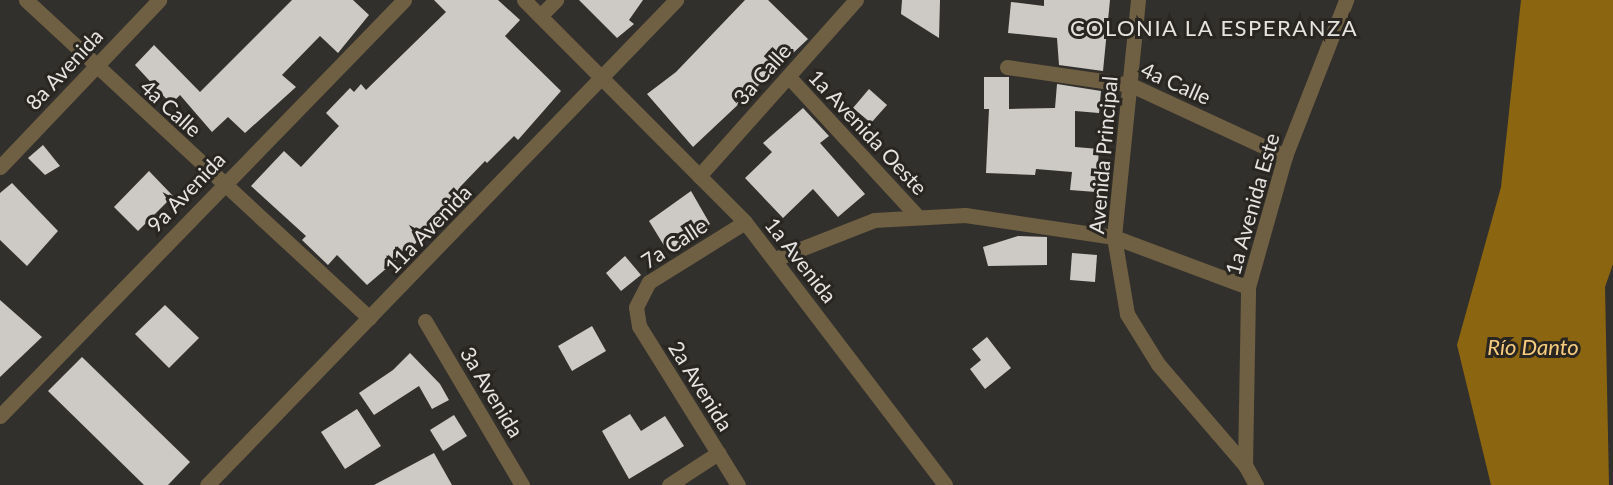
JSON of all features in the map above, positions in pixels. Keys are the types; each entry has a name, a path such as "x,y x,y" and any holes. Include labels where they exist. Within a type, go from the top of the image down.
{"street":[{"name":"4a Calle","path":"26,0 93,66 370,318"},
{"name":"8a Avenida","path":"0,167 93,66 159,0"},
{"name":"9a Avenida","path":"0,416 223,183 404,0"},
{"name":"1a Avenida","path":"524,0 745,222 945,485"},
{"path":"540,16 556,0"},
{"name":"11a Avenida","path":"207,485 604,78 676,0"},
{"name":"3a Calle","path":"699,176 856,0"},
{"name":"Avenida Principal","path":"1138,0 1114,237 1127,314 1158,364 1245,465 1256,485"},
{"name":"1a Avenida Este","path":"1245,465 1248,287 1285,156 1344,0"},
{"name":"4a Calle","path":"1007,67 1131,85 1285,156"},
{"name":"1a Avenida Oeste","path":"788,76 918,217"},
{"path":"775,259 874,220 965,215 1114,237 1248,287"},
{"name":"7a Calle","path":"636,307 649,282 745,222"},
{"name":"2a Avenida","path":"636,307 639,326 738,485"},
{"name":"3a Avenida","path":"425,321 522,485"},
{"path":"669,485 718,453"}],"water":[{"name":"Río Danto","path":"1521,0 1613,0 1613,264 1605,287 1609,485 1491,485 1457,345 1501,187"}],"building":[{"path":"292,0 353,0 369,15 338,53 320,36 282,75 296,87 245,133 228,117 212,132 180,95 171,104 135,65 154,45 200,92"},
{"path":"434,0 498,0 520,20 505,36 561,91 518,140 514,136 460,187 464,191 415,244 367,285 337,255 328,265 302,240 306,236 251,186 284,151 301,167 339,126 326,113 350,88 354,92 361,84 366,90 446,12"},
{"path":"579,0 643,0 629,20 634,24 617,38"},
{"path":"745,0 768,0 808,39 693,147 647,94 676,72"},
{"path":"902,0 940,0 939,38 901,14"},
{"path":"1044,0 1110,0 1103,71 1059,65 1057,38 1008,33 1011,2 1044,6"},
{"path":"984,77 1009,77 1009,109 1055,108 1057,84 1101,91 1099,113 1075,111 1075,147 1099,149 1096,192 1070,190 1072,172 1036,169 1035,175 986,173 989,109 984,109"},
{"path":"869,89 887,105 871,123 853,108"},
{"path":"803,108 829,136 820,143 865,194 838,217 813,189 783,218 745,178 772,152 763,143"},
{"path":"43,145 60,166 45,175 28,158"},
{"path":"149,171 173,196 138,231 114,207"},
{"path":"12,183 58,231 27,266 0,240 0,193"},
{"path":"691,191 710,224 668,252 649,221"},
{"path":"1018,236 1047,237 1047,265 988,266 983,247"},
{"path":"1072,253 1097,255 1095,282 1070,280"},
{"path":"625,256 641,275 621,291 606,273"},
{"path":"0,300 42,337 0,377"},
{"path":"165,305 199,338 169,368 135,334"},
{"path":"592,326 606,351 572,371 558,346"},
{"path":"987,337 1011,368 985,389 970,369 981,360 972,349"},
{"path":"410,353 440,384 449,400 432,409 419,386 374,415 359,393 393,370"},
{"path":"82,357 190,462 168,485 144,485 48,391"},
{"path":"357,409 381,446 345,469 321,432"},
{"path":"630,414 641,431 665,416 684,446 629,479 602,431"},
{"path":"454,415 467,436 443,451 430,430"},
{"path":"434,453 452,485 374,485"}],"district":[{"name":"COLONIA LA ESPERANZA","path":"1214,28"}]}
